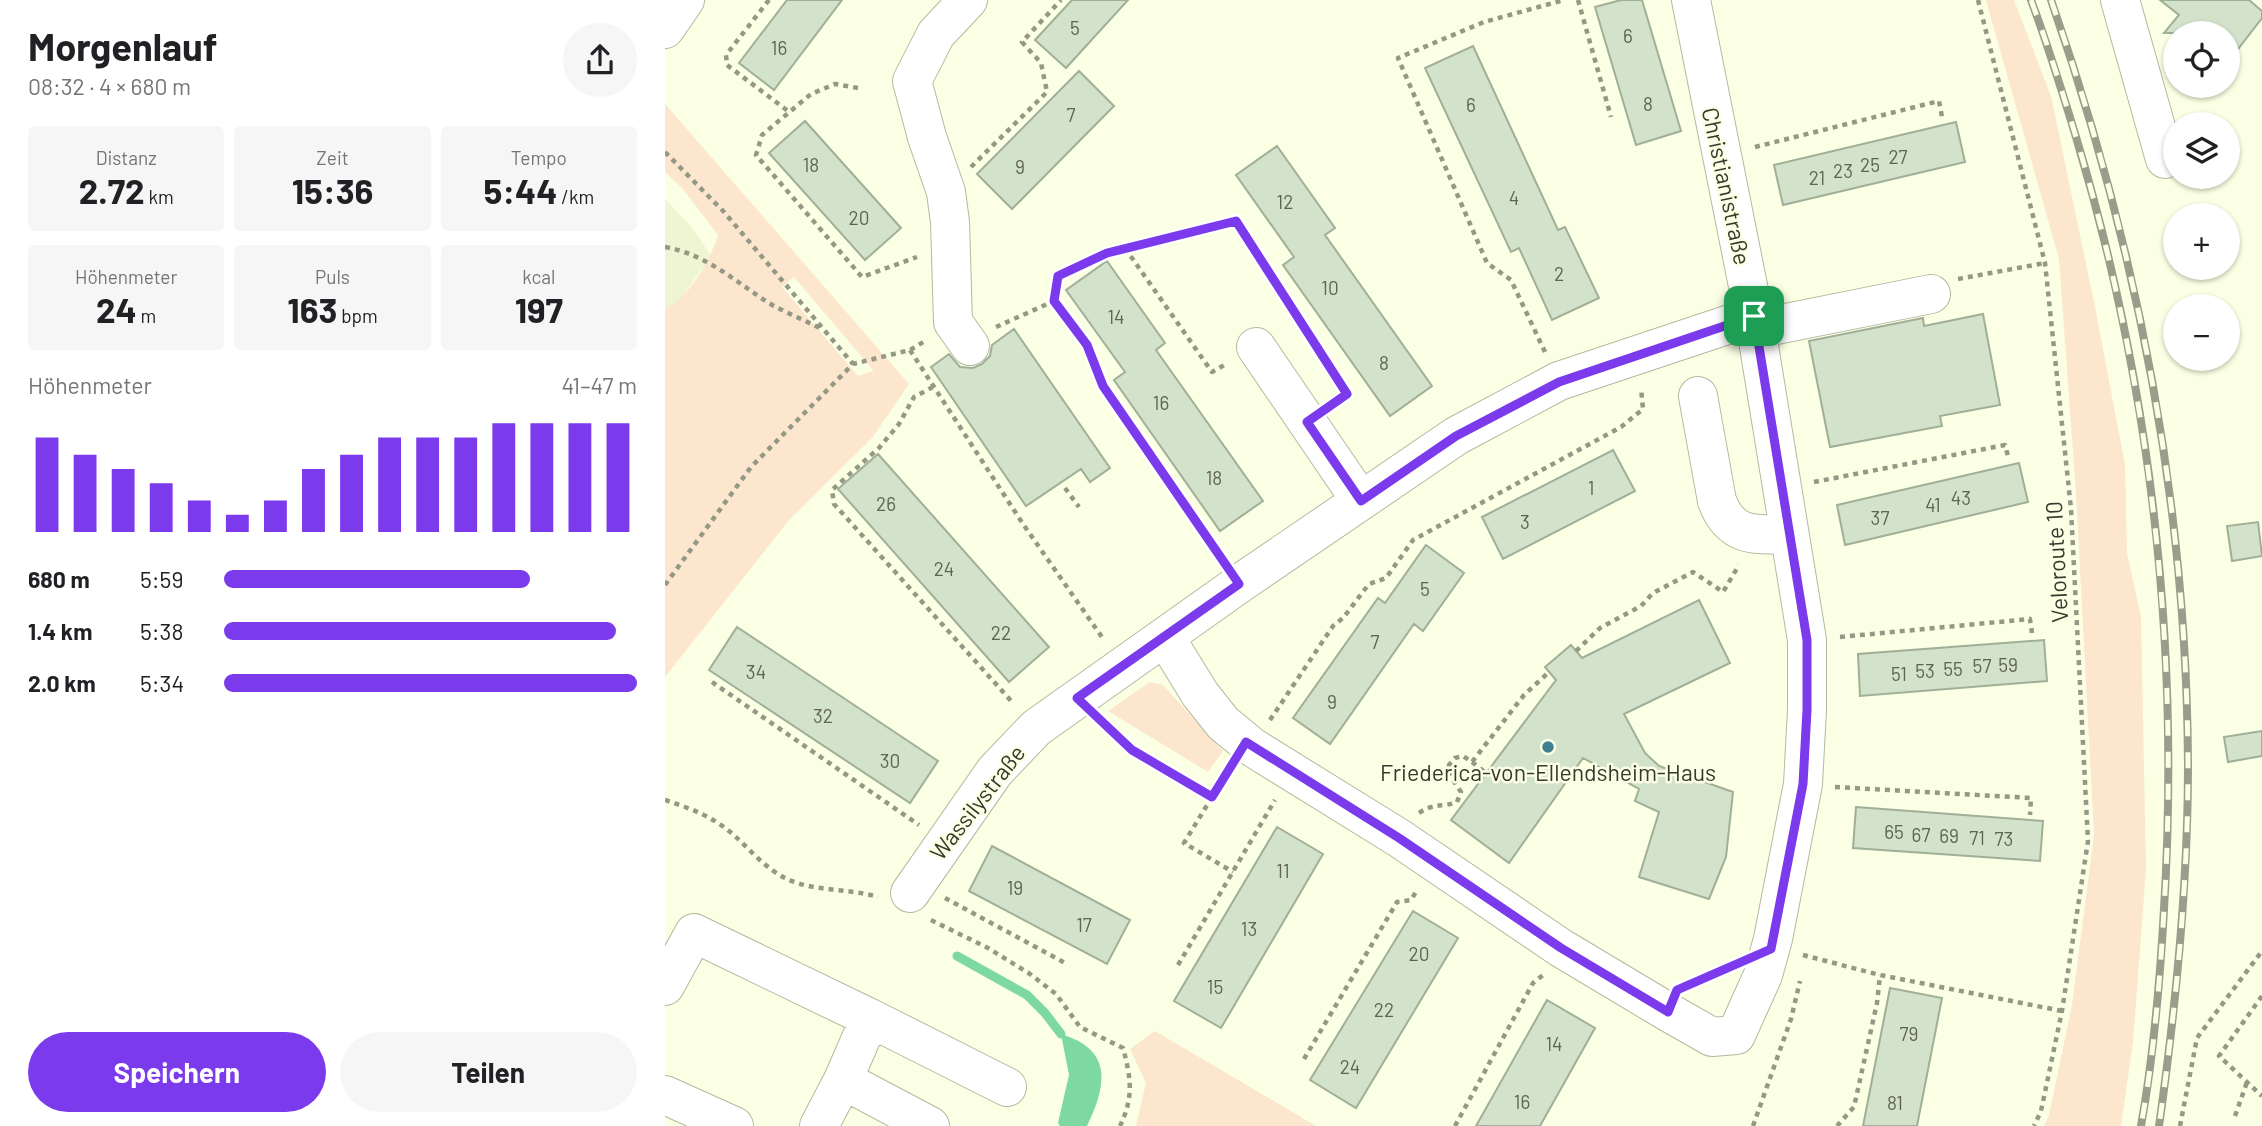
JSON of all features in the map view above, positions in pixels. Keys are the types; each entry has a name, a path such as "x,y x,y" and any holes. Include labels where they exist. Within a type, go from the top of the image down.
{"street":[{"path":"665,29 685,0"},
{"path":"968,0 936,34 912,81 946,192 950,244 971,332"},
{"name":"Christianistraße","path":"1165,637 1200,694 1223,723 1249,744 1399,838 1561,948 1668,1012 1712,1037 1736,1035 1763,975 1788,952 1803,784 1807,640 1773,534 1782,488 1755,322 1691,0"},
{"path":"2120,0 2163,152"},
{"name":"Wassilystraße","path":"908,897 995,771 1036,728 1239,584 1456,436 1559,382 1637,354 1755,322 1943,286"},
{"path":"1256,347 1361,501"},
{"path":"1698,396 1717,501 1723,517 1737,529 1773,534"},
{"path":"665,986 694,933 1007,1087"},
{"path":"819,1126 870,1018"},
{"path":"843,1080 930,1126"},
{"path":"665,1095 734,1126"}],"path":[{"path":"769,0 726,55 727,65 788,111"},
{"path":"946,192 1047,92 1041,63 1022,42 1061,0"},
{"path":"1559,382 1511,281 1487,262 1398,58 1484,22 1564,0"},
{"path":"1578,0 1611,117"},
{"name":"Veloroute 10","path":"1978,0 2045,263 2071,509 2088,841 2062,1012 2041,1111 2034,1126"},
{"path":"858,88 835,84 811,94 762,135 756,155 862,277 950,244"},
{"path":"1721,155 1939,101 1942,117"},
{"path":"665,152 724,212 853,364"},
{"path":"1239,584 1103,386 1087,345 1054,301 1058,276 1107,253 1236,221 1347,394 1307,422"},
{"path":"665,247 712,263 770,303 826,330"},
{"path":"1125,248 1212,372 1256,347"},
{"path":"1943,286 2045,263"},
{"path":"665,585 751,467 853,364 971,332 1054,301"},
{"path":"910,350 1023,524 1105,642"},
{"path":"1233,872 1184,843 1212,797 1333,626 1343,618 1369,584 1385,578 1413,540 1621,427 1643,408 1637,354"},
{"path":"933,387 914,397 879,448 832,490 834,504 1014,704"},
{"path":"1782,488 2005,445 2008,456"},
{"path":"1065,488 1079,507"},
{"path":"1576,651 1600,628 1641,606 1653,593 1693,572 1723,592 1773,534"},
{"path":"1807,640 2030,619 2032,633"},
{"path":"1472,762 1524,695 1549,672"},
{"path":"712,682 925,829"},
{"path":"1077,698 1132,750 1212,797"},
{"path":"1399,838 1416,815 1430,805 1450,805 1457,802 1461,792 1449,774 1449,765 1455,758 1463,757 1486,773"},
{"path":"1178,965 1291,772"},
{"path":"1803,784 2031,798 2031,815"},
{"path":"665,800 705,815 728,829 779,876 803,884 908,897 1067,964"},
{"path":"1304,1059 1397,902 1411,900 1436,864"},
{"path":"908,897 1030,974 1056,994 1080,1027 1123,1048 1131,1076 1131,1096 1120,1126"},
{"path":"1455,1126 1533,983 1540,979 1561,948"},
{"path":"2181,1126 2197,1038 2262,951"},
{"path":"1668,1012 1677,990 1788,952 1880,975 2062,1012"},
{"path":"1753,1126 1791,1018 1788,952"},
{"path":"1837,1126 1854,1107 1877,1003 1880,975"},
{"path":"2262,996 2219,1056 2262,1096"},
{"path":"2235,1116 2246,1082"}],"shaded area":[{"path":"1986,0 2014,0 2051,96 2125,465 2127,553 2141,617 2146,869 2133,1042 2121,1126 2044,1126 2049,1115 2072,1005 2094,835 2076,493 2059,259"},
{"path":"665,104 909,384 872,438 789,520 665,677 665,310 691,287 710,256 718,235 683,189 665,172","holes":["794,277 873,370 858,376 782,287"]},
{"path":"665,199 692,227 711,256 679,301 665,310"},
{"path":"1150,682 1163,685 1223,751 1208,772 1108,711"},
{"path":"1155,1031 1316,1126 1136,1126 1146,1083 1130,1049"},
{"path":"1061,1034 1086,1046 1099,1063 1099,1095 1087,1126 1060,1126 1058,1123 1069,1075"}],"building":[{"path":"787,0 842,0 774,90 739,63"},
{"path":"1072,0 1128,0 1066,68 1035,40"},
{"path":"1621,0 1642,0 1681,131 1636,145 1595,7"},
{"path":"2160,0 2249,0 2262,11 2262,18 2240,46 2240,21 2174,21 2179,15"},
{"path":"1473,46 1558,230 1565,227 1599,298 1552,320 1519,248 1511,252 1425,68"},
{"path":"1079,71 1114,106 1012,209 977,174"},
{"path":"805,121 901,228 865,260 769,153"},
{"path":"1956,122 1965,162 1783,205 1774,165"},
{"path":"1277,146 1335,228 1325,235 1432,386 1390,416 1283,265 1294,257 1236,175"},
{"path":"1107,261 1165,343 1156,350 1263,501 1220,531 1114,380 1125,372 1066,290"},
{"path":"1983,314 2000,405 1940,416 1942,426 1830,447 1809,341 1923,318 1924,326"},
{"path":"1014,329 1110,468 1090,482 1081,469 1026,506 931,367 949,354 960,367 973,368 982,364 990,356 992,345"},
{"path":"1613,450 1635,491 1503,559 1482,517"},
{"path":"878,454 1049,647 1009,682 838,489"},
{"path":"2019,463 2028,502 1845,545 1837,505"},
{"path":"2258,522 2262,556 2232,561 2227,526"},
{"path":"1426,545 1464,573 1423,631 1414,624 1330,744 1293,718 1378,598 1385,603"},
{"name":"Friederica-von-Ellendsheim-Haus","path":"1699,600 1730,663 1624,714 1645,753 1659,766 1733,792 1726,857 1709,899 1639,877 1659,812 1635,801 1639,789 1583,758 1509,863 1451,820 1556,680 1545,667 1571,645 1582,658"},
{"path":"737,627 938,761 910,803 709,670"},
{"path":"2044,640 2047,681 1860,696 1858,654"},
{"path":"2262,731 2262,756 2228,762 2224,737"},
{"path":"1856,807 2043,821 2040,861 1853,848"},
{"path":"1277,827 1323,854 1221,1028 1174,1001"},
{"path":"992,846 1130,920 1107,964 969,891"},
{"path":"1413,911 1458,938 1356,1108 1310,1080"},
{"path":"1890,988 1942,998 1917,1126 1863,1126"},
{"path":"1547,1000 1595,1028 1540,1126 1476,1126"}],"waterway":[{"path":"957,956 1027,995 1061,1034"}],"railway":[{"path":"2031,0 2071,120 2102,231 2124,326 2154,519 2168,713 2168,811 2158,990 2150,1072 2141,1126"},
{"path":"2051,0 2082,93 2132,282 2167,474 2178,571 2188,766 2186,856 2180,946 2159,1126"}],"place":[{"name":"Friederica-von-Ellendsheim-Haus","path":"1548,747"}],"route":[{"path":"1236,221 1347,394 1307,422 1361,501 1456,436 1559,382 1754,316 1807,640 1803,784 1771,949 1677,990 1668,1012 1561,948 1399,838 1246,742 1212,797 1132,750 1077,698 1239,584 1103,386 1087,345 1054,301 1058,276 1107,253 1236,221"}]}
